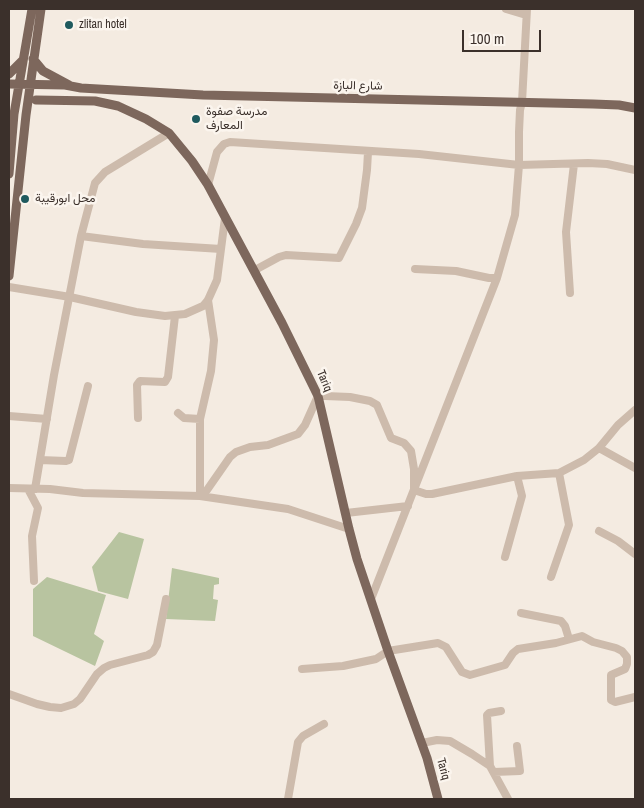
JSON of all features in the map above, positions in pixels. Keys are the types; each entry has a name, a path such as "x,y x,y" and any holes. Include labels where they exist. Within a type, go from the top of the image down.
{"main road":[{"path":"9,276 12,204 29,87 28,59 32,9"},
{"path":"9,174 9,156 19,87 41,9"},
{"path":"9,74 28,59"},
{"path":"28,59 43,71 69,85"},
{"name":"شارع البازة","path":"9,84 19,87"},
{"name":"شارع البازة","path":"9,89 69,85 81,88 203,96 522,102 611,105 635,108"},
{"name":"شارع البازة","path":"29,87 49,90 74,90 81,88"},
{"path":"95,101 97,89"},
{"path":"26,115 36,100 49,90"},
{"path":"9,100 14,114"},
{"name":"Tariq","path":"36,100 95,101 126,110 146,119 168,133 192,161 208,185 255,270 318,396 349,529 370,599 422,744 438,799"}],"street":[{"path":"370,599 497,278 515,215 520,165 520,110 522,102 526,12 506,9"},
{"path":"34,581 32,536 38,508 32,489 40,460 81,236 95,183 106,172 168,133"},
{"path":"208,185 217,152 224,144 230,142 419,154 520,165 606,164 635,170"},
{"path":"255,270 286,255 338,258 340,256 362,208 368,170 368,152"},
{"path":"570,293 566,232 574,164"},
{"path":"9,286 136,312 176,316 195,311 208,300 217,280 225,218"},
{"path":"81,236 143,244 221,248"},
{"path":"415,269 456,271 497,278"},
{"path":"200,496 200,419 211,371 214,340 208,300"},
{"path":"138,418 137,385 140,381 165,382 168,377 176,316"},
{"path":"40,460 69,460 88,386"},
{"path":"200,496 208,490 230,457 236,452 268,445 298,434 305,425 318,396 350,397 370,401 377,405 391,438 404,444 411,451 414,469 414,490"},
{"path":"414,490 432,494 517,476 559,473 584,460 599,448 635,410"},
{"path":"178,414 184,418 200,419"},
{"path":"9,416 47,420"},
{"path":"599,448 635,468"},
{"path":"551,577 569,525 559,473"},
{"path":"505,557 522,496 517,476"},
{"path":"9,488 91,494 200,496 288,509 349,529"},
{"path":"346,513 408,506"},
{"path":"599,531 618,541 635,554"},
{"path":"9,694 50,707 61,708 74,704 80,699 97,674 104,668 153,652 166,598"},
{"path":"521,613 561,621 570,639"},
{"path":"302,669 343,666 376,659 388,651 430,643 441,643 466,675 502,667 507,664 513,653 518,649 585,636 593,642 616,648 625,654 626,666 622,671 611,675 610,678 611,700 614,702 635,697"},
{"path":"501,711 487,715 492,769 508,799"},
{"path":"288,799 298,742 303,736 324,724"},
{"path":"422,744 437,740 450,742 472,754 492,769 520,772 517,746"}],"green space":[{"path":"119,532 144,539 128,599 98,591 92,567"},
{"path":"172,568 219,578 219,584 214,585 213,599 218,600 215,621 166,619"},
{"path":"47,577 106,595 94,634 104,641 95,666 33,636 33,589"}],"place":[{"name":"zlitan hotel","path":"69,25"},
{"name":"مدرسة صفوة المعارف","path":"196,119"},
{"name":"محل ابورقيبة","path":"25,199"}]}
